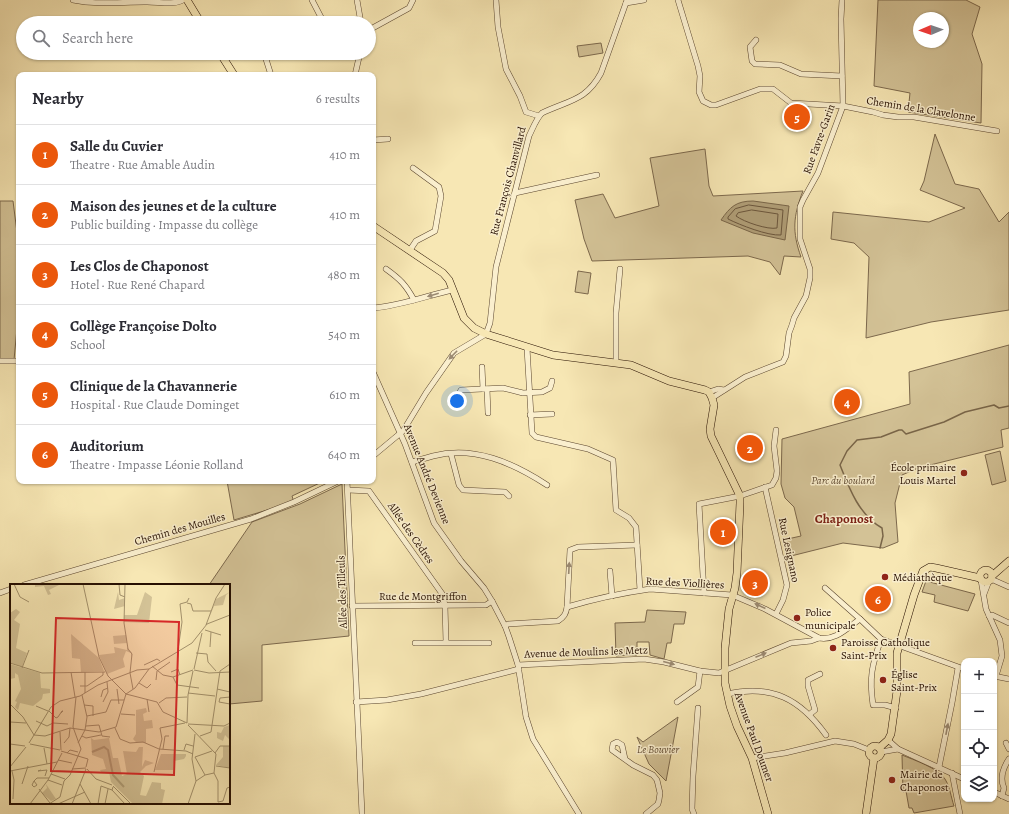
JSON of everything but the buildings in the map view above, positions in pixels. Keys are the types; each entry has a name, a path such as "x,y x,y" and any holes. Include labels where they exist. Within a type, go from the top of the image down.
{"main road":[{"path":"187,0 197,16"},
{"path":"224,60 232,72"},
{"path":"376,228 443,273 448,280 464,318 474,328 486,334 553,355 631,365 669,381 696,387 711,395 714,405 710,429 711,436 740,496"},
{"name":"Avenue Paul Doumer","path":"740,496 737,572 727,623 725,670 727,694 737,726 752,758 768,814"},
{"path":"982,575 1007,562"},
{"path":"982,575 985,583 991,579 1007,562"},
{"path":"874,758 879,757 880,750 891,734 896,708 899,646 914,595 923,571 930,567 969,576 982,575 991,572 991,579"},
{"path":"874,758 869,755 869,750 874,746 880,750"},
{"path":"866,814 874,758"}],"street":[{"path":"73,0 118,3 177,2 183,0"},
{"path":"312,0 320,16"},
{"path":"357,0 360,16"},
{"path":"376,26 409,8 413,0"},
{"path":"496,0 498,27 506,69 520,96 526,112 539,116"},
{"path":"627,1 644,0"},
{"name":"Chemin de la Clavelonne","path":"678,0 698,66 700,76 699,92 703,102 716,105 760,89 773,89 791,103 843,106 883,115 920,118 997,131"},
{"name":"Rue Favre-Garin","path":"711,395 720,394 744,378 781,364 785,359 789,333 794,318 806,296 810,278 810,269 800,240 800,207 818,173 843,106 842,0"},
{"name":"Rue François Chanvillard","path":"486,334 490,323 496,267 529,136 542,113 580,98 595,84 601,73 627,1"},
{"path":"756,40 750,47 752,61 755,64 780,65 800,74 842,76"},
{"path":"267,60 271,72"},
{"path":"356,72 358,60"},
{"path":"376,140 388,139"},
{"path":"410,250 416,241 435,231 441,196 439,187 413,168"},
{"path":"515,193 597,175"},
{"path":"386,269 406,285 414,300"},
{"path":"616,362 616,313 620,269"},
{"path":"376,307 414,300 452,290"},
{"path":"376,454 400,434 454,353 486,334"},
{"path":"527,348 530,415 532,430 536,437 588,449 613,460 615,506 619,513 629,518 636,527 640,590"},
{"path":"0,361 16,361"},
{"path":"482,367 488,413"},
{"name":"Avenue André Devienne","path":"376,379 412,462 430,514 438,529 461,561 484,588 505,626 510,637 518,667 526,717 532,738 579,814"},
{"path":"457,397 461,390 503,388 523,393 542,392 550,388 552,381"},
{"path":"530,415 552,414"},
{"path":"704,593 698,504 740,496 772,485 776,478 777,471 774,446 776,430"},
{"path":"451,454 459,485 463,490 505,492 509,496"},
{"path":"412,462 434,456 476,454 496,458 514,465 547,485"},
{"name":"Chemin des Mouilles","path":"27,584 251,519 294,502 332,484"},
{"name":"Allée des Tilleuls","path":"347,484 356,702"},
{"name":"Rue Lesignano","path":"765,488 787,585 783,600 776,614"},
{"name":"Allée des Cèdres","path":"348,490 369,491 443,595 445,606"},
{"path":"505,626 508,624 558,621 563,618 566,614 567,607 570,550 578,547 637,545"},
{"path":"610,570 612,596"},
{"path":"982,575 984,603 1000,640 1002,656 997,670"},
{"path":"984,595 991,579 1009,587"},
{"path":"825,588 882,639 961,668"},
{"path":"0,593 10,589"},
{"name":"Rue des Viollières","path":"567,607 612,596 650,589 732,595 776,614 819,638"},
{"name":"Rue de Montgriffon","path":"352,606 482,605 492,601"},
{"path":"445,606 446,642"},
{"path":"989,616 992,615 1009,623"},
{"name":"Avenue de Moulins les Metz","path":"356,702 388,700 422,694 518,667 644,658 700,671 719,673 791,643 837,636 860,619"},
{"path":"882,639 873,662 870,688 873,705 885,705 896,708"},
{"path":"416,643 489,643"},
{"path":"939,767 958,668"},
{"path":"677,702 698,688 700,671"},
{"path":"810,714 815,710 808,686 808,680 820,674"},
{"path":"997,676 1009,679"},
{"path":"727,694 750,691 778,695 794,702 810,714 826,735"},
{"path":"356,702 362,814"},
{"path":"694,814 692,809 693,776 698,708"},
{"path":"888,740 898,748 961,778"},
{"path":"752,758 785,753 835,741 854,744 869,750"},
{"path":"1006,743 1009,749"},
{"path":"880,750 898,748"},
{"path":"625,759 653,775 657,780 660,793 658,804 646,814"},
{"path":"1002,796 1004,788 1002,782 1005,765 1009,759"},
{"path":"952,773 960,814"},
{"path":"997,794 1009,799"}],"green space":[{"path":"878,0 966,0 980,7 972,34 982,64 981,123 908,112 910,93 874,86"},
{"path":"601,43 603,53 579,57 577,46"},
{"path":"935,134 955,184 979,189 999,222 1009,212 1009,310 931,322 866,338 869,257 854,243 831,239 833,212 929,222 965,208 920,190 924,181"},
{"path":"705,149 709,186 713,196 803,191 797,208 795,224 796,240 801,257 784,256 780,275 770,262 748,256 592,261 584,239 575,200 603,194 615,218 659,206 650,158"},
{"path":"0,201 13,201 16,224 16,339 14,360 0,361"},
{"path":"578,271 591,273 588,294 575,292"},
{"name":"Parc du boulard","path":"1009,345 1009,428 1001,430 1003,447 918,468 902,475 895,503 898,542 883,548 843,543 787,557 783,540 801,536 794,507 785,498 781,484 782,439 910,404 909,372"},
{"path":"1000,451 1006,481 992,485 985,455"},
{"path":"228,484 318,484 292,496 294,502 234,520"},
{"path":"342,484 349,636 262,645 262,701 230,704 230,584 210,584 252,522 300,504"},
{"path":"926,581 975,594 968,611 934,602 935,595 922,592"},
{"path":"647,610 686,612 684,624 674,624 671,643 667,643 664,659 650,655 649,642 637,642 637,655 616,656 615,623 645,622"},
{"name":"Le Bouvier","path":"678,717 666,781 649,764 637,737 643,742"},
{"path":"902,755 937,771 942,775 948,785 954,806 914,813 912,808 909,808 906,791 903,792"}],"water":[{"path":"753,201 789,206 785,240 753,233 721,220 734,206 742,202"}],"waterway":[{"path":"880,548 883,536 882,528 874,523 861,508 851,492 840,465 847,451 857,440 881,437 899,430 902,430 906,434 944,422 965,412 994,405 999,408 1009,406"}],"place":[{"name":"Clinique de la Chavannerie","path":"797,117"},
{"name":"Collège Françoise Dolto","path":"847,402"},
{"name":"Maison des jeunes et de la culture","path":"750,448"},
{"name":"École primaire Louis Martel","path":"964,473"},
{"name":"Salle du Cuvier","path":"723,532"},
{"name":"Médiathèque","path":"885,577"},
{"name":"Les Clos de Chaponost","path":"755,583"},
{"name":"Auditorium","path":"878,599"},
{"name":"Police municipale","path":"797,618"},
{"name":"Paroisse Catholique Saint-Prix","path":"833,648"},
{"name":"Église Saint-Prix","path":"883,680"},
{"name":"Mairie de Chaponost","path":"892,780"}],"district":[{"name":"Chaponost","path":"844,518"}]}
